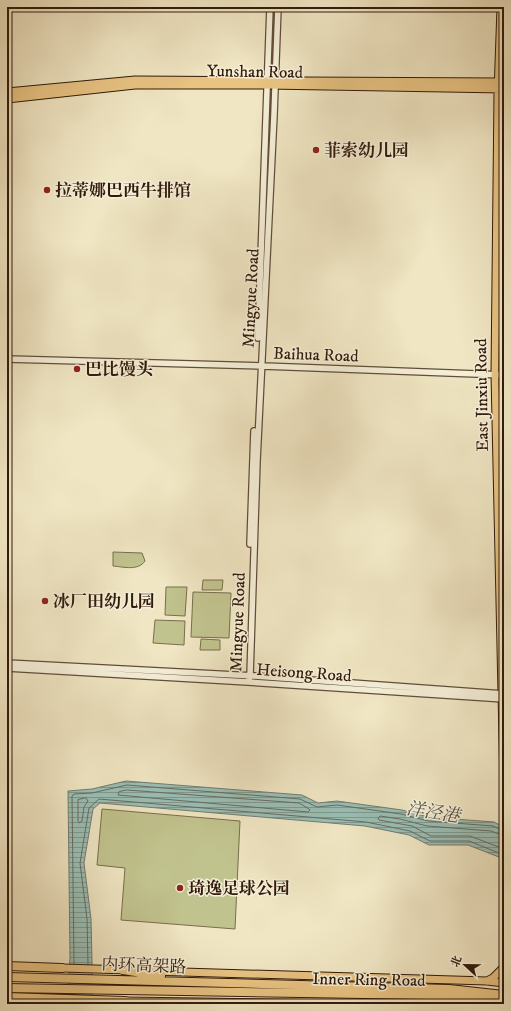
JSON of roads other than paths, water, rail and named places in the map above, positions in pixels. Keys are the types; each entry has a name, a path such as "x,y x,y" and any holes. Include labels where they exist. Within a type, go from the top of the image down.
{"highway":[{"path":"7,966 62,968"},
{"path":"7,970 62,968"},
{"path":"123,970 193,982"},
{"name":"内环高架路","path":"7,977 193,982 280,988"},
{"name":"内环高架路","path":"7,988 124,991 280,988"},
{"name":"Inner Ring Road","path":"280,988 449,989 504,995"},
{"name":"Inner Ring Road","path":"280,988 426,995 504,1003"},
{"path":"60,990 125,1001"},
{"path":"7,997 125,1001"}],"main road":[{"name":"East Jinxiu Road","path":"501,7 501,86 495,374 504,784"},
{"name":"Yunshan Road","path":"7,92 135,80 501,86"},
{"name":"Yunshan Road","path":"7,99 135,85 267,82"},
{"path":"487,981 493,978 504,967"},
{"path":"62,968 487,981 504,983"},
{"path":"125,1001 347,1004"}],"street":[{"name":"Mingyue Road","path":"259,366 270,7"},
{"name":"Mingyue Road","path":"248,682 252,479 278,7"},
{"name":"Baihua Road","path":"7,359 504,375"},
{"path":"7,663 248,676 503,696"},
{"name":"Heisong Road","path":"7,668 503,696"}],"water":[{"path":"126,781 302,795 318,803 337,801 402,810 428,817 494,822 504,827 504,859 468,845 429,845 409,835 365,826 100,803 93,809 84,863 91,919 93,1004 67,1004 70,958 68,791 92,789"}],"place":[{"name":"菲索幼儿园","path":"316,150"},
{"name":"拉蒂娜巴西牛排馆","path":"47,190"},
{"name":"巴比馒头","path":"77,369"},
{"name":"冰厂田幼儿园","path":"45,601"},
{"name":"琦逸足球公园","path":"180,888"}],"water label":[{"name":"洋泾港","path":"433,812"}]}
